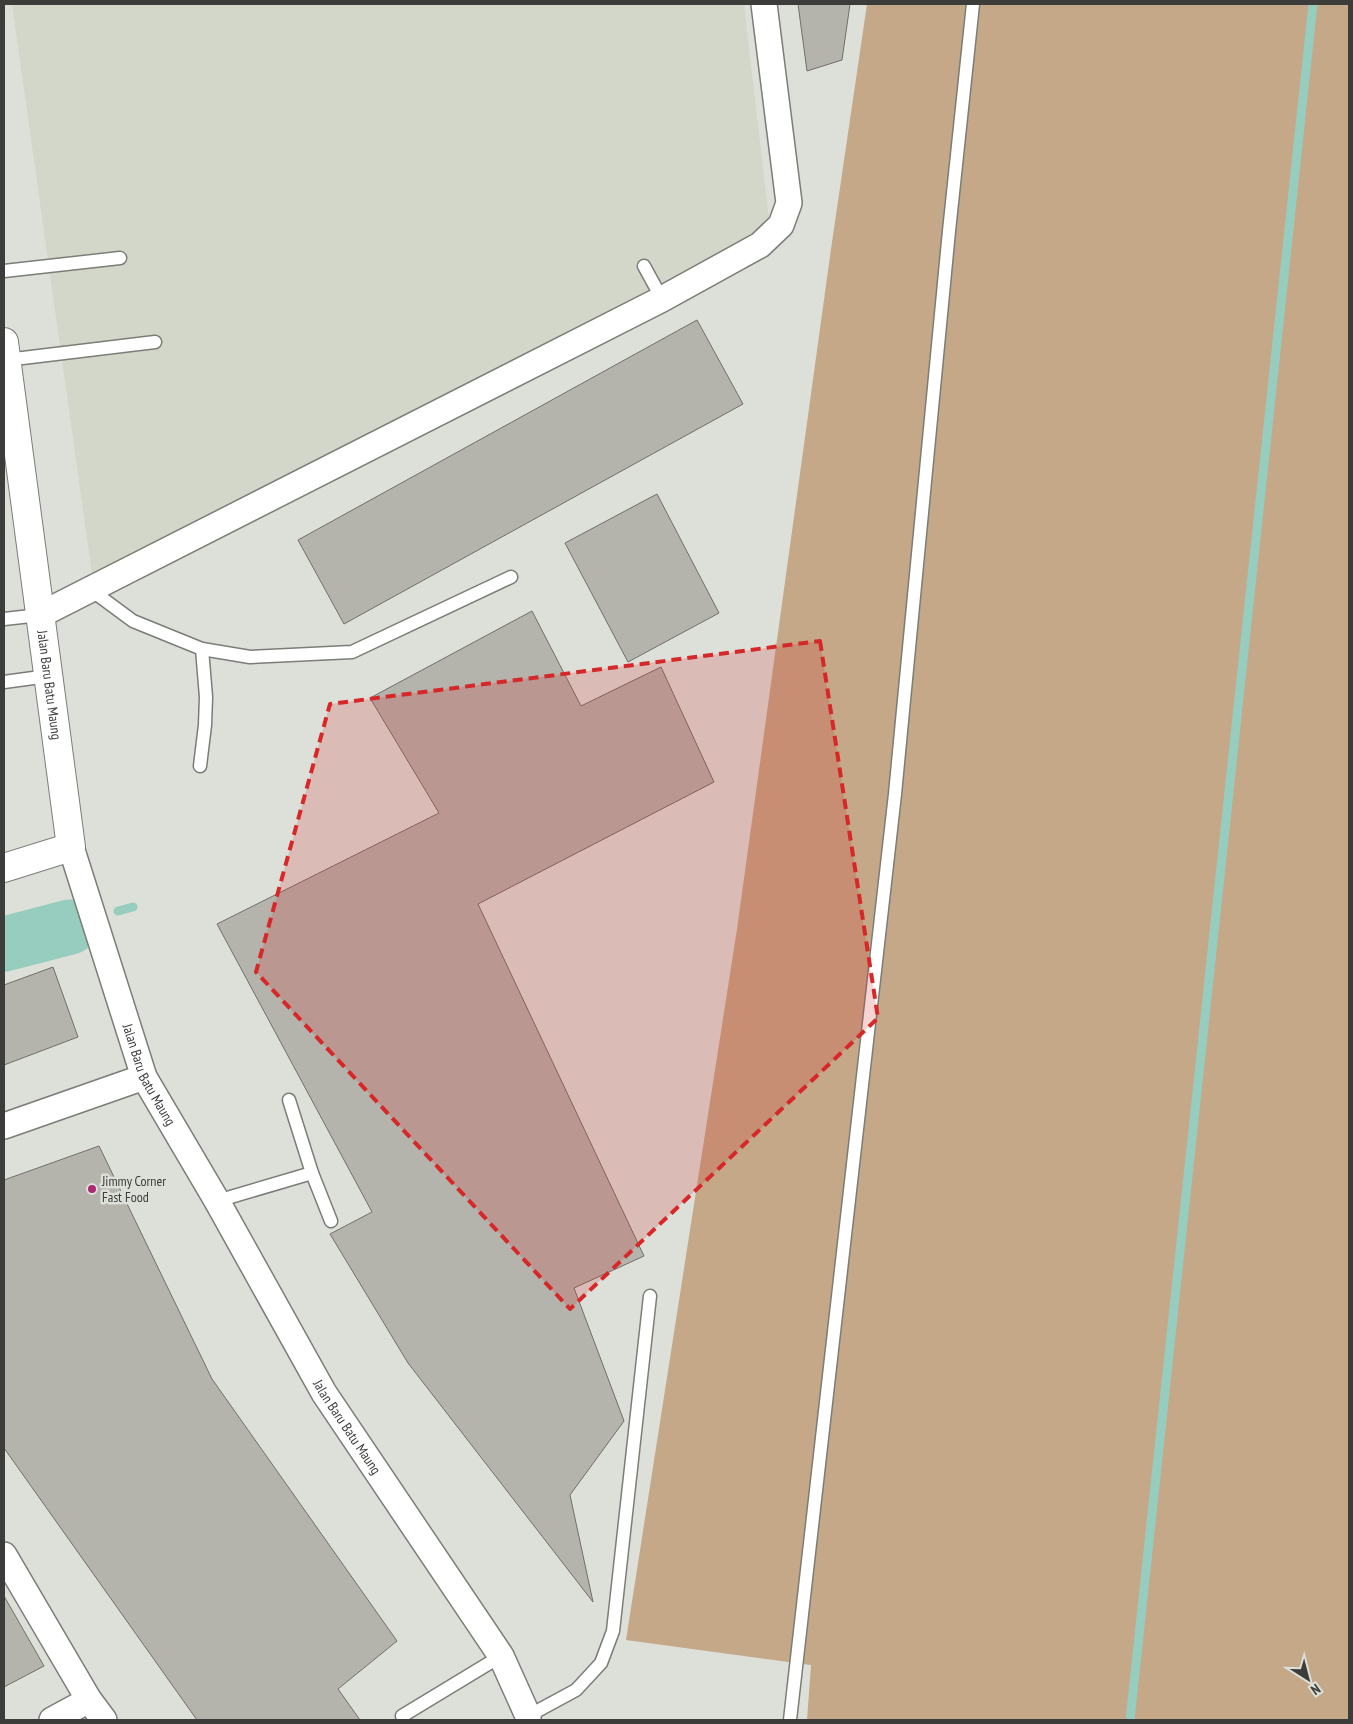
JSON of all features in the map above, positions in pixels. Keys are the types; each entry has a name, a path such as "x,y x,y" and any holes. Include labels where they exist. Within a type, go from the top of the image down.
{"street":[{"path":"40,615 662,299 760,244 781,225 789,203 764,4"},
{"name":"Jalan Baru Batu Maung","path":"5,351 12,461 40,615 71,847 144,1077 218,1202 324,1393 501,1656 528,1718"},
{"path":"4,868 71,847"},
{"path":"4,1126 144,1077"},
{"path":"4,1555 89,1700 104,1720"},
{"path":"52,1720 89,1700"}],"lane":[{"path":"790,1720 895,794 949,231 973,4"},
{"path":"4,271 120,258"},
{"path":"644,266 662,299"},
{"path":"5,351 155,342"},
{"path":"91,590 133,621 202,649 250,657 352,652 511,577"},
{"path":"4,619 40,615"},
{"path":"200,766 206,697 202,649"},
{"path":"4,682 48,676"},
{"path":"289,1100 312,1174 331,1221"},
{"path":"218,1202 312,1174"},
{"path":"528,1718 576,1690 601,1663 613,1630 650,1296"},
{"path":"402,1716 501,1656"}],"highlighted area":[{"path":"820,641 878,1018 570,1309 256,972 330,704"}],"shaded area":[{"path":"12,4 744,4 770,228 92,574"},
{"path":"867,4 1349,4 1349,1720 807,1720 811,1665 626,1640 737,929 832,242"}],"building":[{"path":"798,4 850,4 842,60 807,71"},
{"path":"697,320 743,404 344,624 298,540"},
{"path":"657,494 719,613 628,662 565,543"},
{"path":"532,611 581,706 661,667 714,782 478,904 644,1256 574,1288 624,1421 570,1495 593,1602 408,1363 330,1234 372,1212 217,924 439,813 370,698"},
{"path":"53,967 78,1037 4,1065 4,985"},
{"path":"99,1146 212,1379 397,1641 338,1689 360,1720 197,1720 4,1448 4,1180"},
{"path":"4,1596 44,1666 4,1687"}],"waterway":[{"path":"1130,1720 1313,4"},
{"path":"118,911 133,907"},
{"path":"4,944 70,927"}],"place":[{"name":"Jimmy Corner Fast Food","path":"92,1189"}]}
